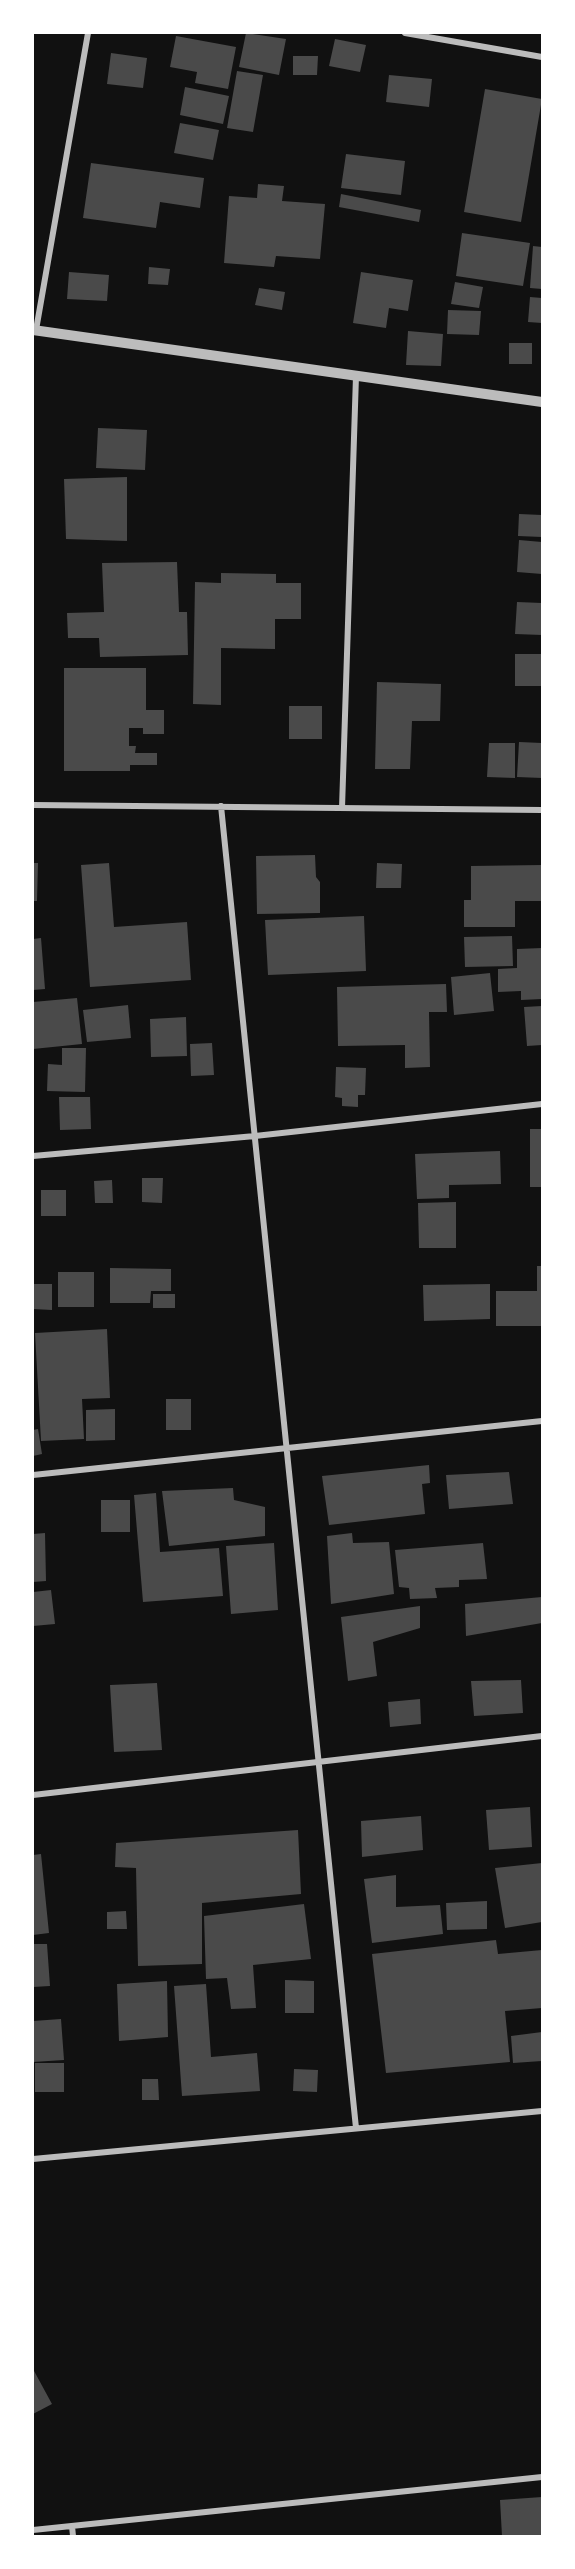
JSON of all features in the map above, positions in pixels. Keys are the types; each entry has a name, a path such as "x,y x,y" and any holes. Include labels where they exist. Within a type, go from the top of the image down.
{"street":[{"path":"88,33 34,330 542,402"},
{"path":"405,33 542,57"},
{"path":"342,808 356,376"},
{"path":"33,805 542,810"},
{"path":"221,806 356,2128"},
{"path":"33,1156 255,1136 542,1104"},
{"path":"33,1474 542,1421"},
{"path":"33,1795 318,1760 542,1736"},
{"path":"33,2159 542,2111"},
{"path":"33,2530 542,2477"},
{"path":"72,2526 73,2536"}],"building":[{"path":"246,33 286,39 279,75 239,67"},
{"path":"176,36 236,47 228,89 195,83 197,72 170,67"},
{"path":"335,39 366,45 360,72 329,66"},
{"path":"111,53 147,58 143,88 107,84"},
{"path":"293,56 318,56 317,75 293,75"},
{"path":"237,71 263,75 253,132 227,128"},
{"path":"389,75 432,79 429,107 386,102"},
{"path":"185,87 229,96 223,124 180,115"},
{"path":"485,89 542,99 521,222 464,212"},
{"path":"180,123 219,130 213,160 174,153"},
{"path":"346,154 405,161 401,195 341,188"},
{"path":"91,163 204,178 200,208 160,202 156,228 83,218"},
{"path":"258,184 284,186 282,201 325,204 320,259 276,256 274,267 224,263 229,196 257,198"},
{"path":"341,194 421,210 419,222 339,207"},
{"path":"462,233 530,243 523,286 456,276"},
{"path":"533,246 542,247 542,289 530,288"},
{"path":"149,267 170,269 168,285 148,284"},
{"path":"69,272 109,275 107,301 67,299"},
{"path":"361,272 413,280 408,311 389,308 386,328 353,323"},
{"path":"455,282 483,287 479,308 451,304"},
{"path":"259,288 285,292 282,310 255,305"},
{"path":"530,297 542,298 542,323 528,322"},
{"path":"448,310 481,311 479,335 447,334"},
{"path":"408,331 443,334 441,366 406,365"},
{"path":"509,343 532,343 532,364 509,364"},
{"path":"98,428 147,430 145,470 96,468"},
{"path":"127,477 127,541 66,539 64,479"},
{"path":"519,514 542,515 542,537 518,536"},
{"path":"519,540 542,542 542,574 517,572"},
{"path":"177,562 179,612 187,612 188,655 100,657 99,638 68,638 67,613 104,612 102,563"},
{"path":"221,573 276,574 276,583 301,583 301,619 275,619 275,649 221,648 221,705 193,704 195,582 221,583"},
{"path":"517,602 542,603 542,635 515,634"},
{"path":"515,654 542,654 542,686 515,686"},
{"path":"64,668 146,668 146,710 164,710 164,734 143,734 143,728 129,728 129,746 136,746 135,753 157,753 157,765 130,765 130,771 64,771"},
{"path":"377,682 441,684 440,721 412,721 410,769 375,769"},
{"path":"289,706 322,706 322,739 289,739"},
{"path":"519,742 542,743 542,778 517,777"},
{"path":"489,743 515,743 515,778 487,777"},
{"path":"315,855 316,877 320,882 320,913 257,914 256,856"},
{"path":"33,863 38,863 37,901 33,901"},
{"path":"109,863 114,927 187,922 191,980 90,987 81,865"},
{"path":"377,863 402,864 401,888 376,888"},
{"path":"542,865 542,901 515,901 515,927 464,927 464,900 471,900 471,866"},
{"path":"364,916 366,971 268,975 265,920"},
{"path":"512,936 513,966 465,967 464,937"},
{"path":"41,938 45,989 33,990 33,939"},
{"path":"542,948 542,999 521,1000 521,991 498,992 498,969 517,968 517,949"},
{"path":"490,973 494,1011 454,1015 451,977"},
{"path":"446,984 447,1012 429,1012 430,1067 405,1068 405,1045 338,1046 337,987"},
{"path":"77,998 82,1044 33,1049 33,1002"},
{"path":"128,1005 131,1038 87,1042 83,1010"},
{"path":"542,1006 542,1045 527,1046 524,1007"},
{"path":"186,1017 187,1056 151,1057 150,1019"},
{"path":"212,1043 214,1075 191,1076 190,1044"},
{"path":"62,1048 86,1048 85,1092 47,1091 48,1064 62,1065"},
{"path":"336,1067 366,1068 365,1095 358,1095 358,1107 342,1106 342,1098 335,1097"},
{"path":"59,1097 90,1097 91,1129 60,1130"},
{"path":"530,1129 542,1129 542,1187 530,1187"},
{"path":"500,1151 501,1184 449,1185 449,1198 417,1199 415,1154"},
{"path":"142,1178 163,1178 162,1203 142,1202"},
{"path":"112,1180 113,1203 95,1203 94,1181"},
{"path":"41,1190 66,1190 66,1216 41,1216"},
{"path":"456,1202 456,1248 419,1248 418,1203"},
{"path":"537,1266 542,1266 542,1326 496,1326 496,1291 537,1291"},
{"path":"110,1268 171,1269 171,1291 151,1291 150,1303 110,1303"},
{"path":"58,1272 94,1272 94,1307 58,1307"},
{"path":"33,1284 52,1284 52,1310 33,1309"},
{"path":"490,1284 490,1319 424,1321 423,1285"},
{"path":"153,1294 175,1294 175,1308 153,1308"},
{"path":"107,1329 110,1398 82,1399 84,1439 41,1441 35,1333"},
{"path":"166,1399 191,1399 191,1430 166,1430"},
{"path":"115,1409 115,1440 86,1441 86,1410"},
{"path":"38,1429 42,1454 33,1456 33,1430"},
{"path":"429,1465 430,1483 422,1484 425,1514 329,1525 322,1476"},
{"path":"509,1472 513,1504 449,1509 446,1475"},
{"path":"233,1488 234,1500 265,1507 265,1536 169,1546 162,1491"},
{"path":"156,1493 160,1552 219,1548 223,1596 143,1602 134,1495"},
{"path":"101,1500 130,1500 130,1532 101,1532"},
{"path":"45,1533 46,1581 33,1582 33,1534"},
{"path":"352,1533 353,1543 389,1542 394,1594 331,1604 327,1536"},
{"path":"274,1543 278,1610 231,1614 226,1546"},
{"path":"483,1543 487,1579 459,1580 459,1587 435,1588 437,1598 410,1599 409,1588 399,1587 395,1550"},
{"path":"51,1590 55,1624 33,1626 33,1592"},
{"path":"542,1597 542,1623 466,1636 465,1604"},
{"path":"420,1606 420,1628 373,1642 377,1676 348,1681 341,1617"},
{"path":"521,1680 523,1713 474,1716 471,1681"},
{"path":"157,1683 162,1750 114,1752 110,1685"},
{"path":"420,1699 421,1724 390,1727 388,1702"},
{"path":"530,1807 532,1847 489,1850 486,1810"},
{"path":"421,1816 423,1850 362,1857 361,1821"},
{"path":"298,1830 301,1894 202,1903 202,1964 138,1966 136,1868 115,1867 116,1843"},
{"path":"41,1854 49,1933 33,1935 33,1855"},
{"path":"542,1863 542,1922 505,1928 495,1868"},
{"path":"396,1875 396,1907 440,1905 443,1934 372,1943 364,1879"},
{"path":"487,1901 487,1929 447,1930 446,1903"},
{"path":"304,1904 311,1959 253,1965 256,2008 231,2009 227,1978 206,1979 204,1916"},
{"path":"126,1911 127,1929 107,1929 107,1912"},
{"path":"496,1940 498,1954 542,1950 542,2008 505,2011 510,2062 386,2073 372,1954"},
{"path":"33,1944 47,1944 50,1986 33,1987"},
{"path":"285,1980 314,1981 314,2013 285,2013"},
{"path":"167,1981 168,2037 119,2041 117,1984"},
{"path":"206,1984 211,2057 257,2053 260,2091 182,2096 174,1986"},
{"path":"61,2019 64,2060 33,2062 33,2021"},
{"path":"542,2032 542,2061 513,2063 511,2036"},
{"path":"35,2063 64,2063 64,2092 35,2092"},
{"path":"294,2069 318,2070 317,2092 293,2091"},
{"path":"142,2079 158,2079 159,2100 142,2100"},
{"path":"33,2369 52,2404 33,2414"},
{"path":"542,2497 542,2536 502,2536 500,2500"}]}
